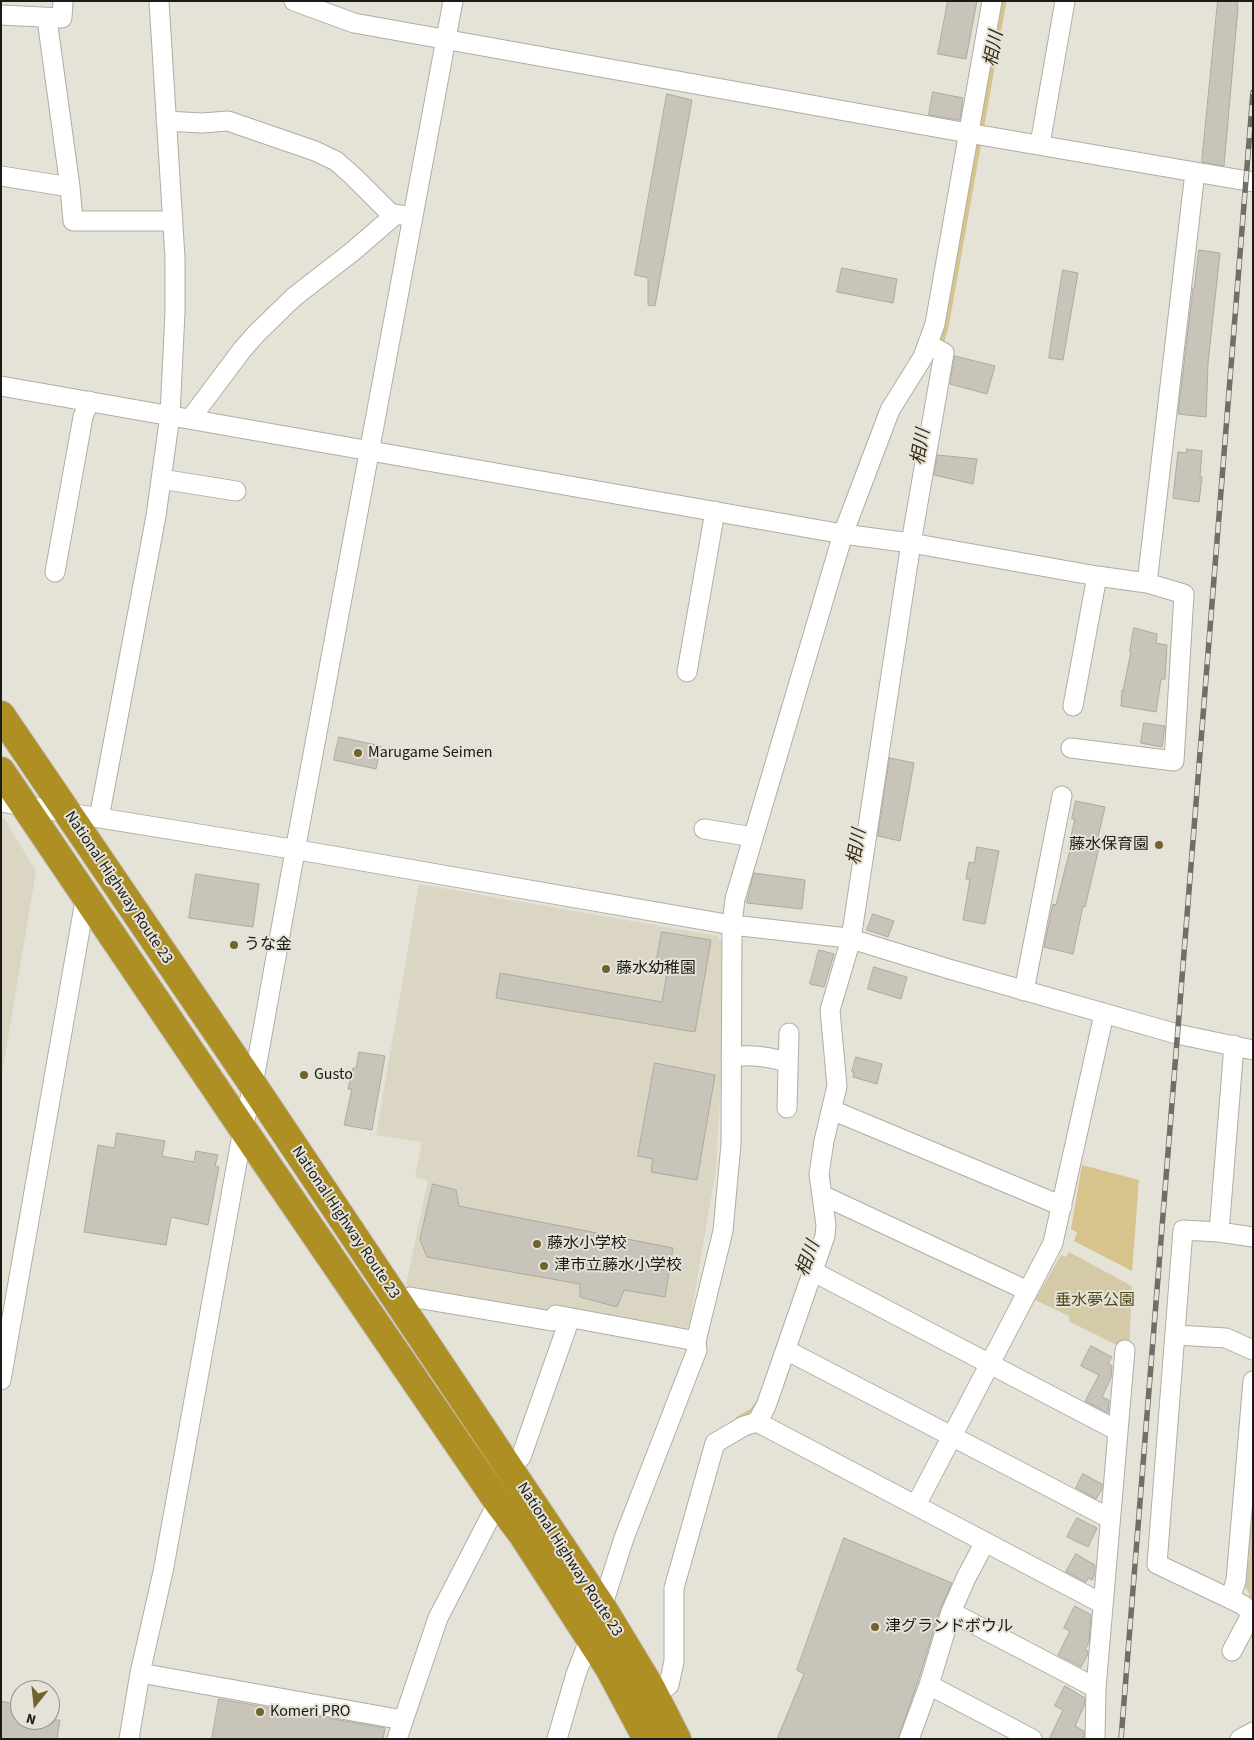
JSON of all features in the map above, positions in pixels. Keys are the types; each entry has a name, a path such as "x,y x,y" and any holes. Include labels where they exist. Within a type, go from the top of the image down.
{"highway":[{"name":"National Highway Route 23","path":"1,715 253,1085 602,1607 669,1686 677,1739"},
{"name":"National Highway Route 23","path":"1,770 13,804 86,894 243,1129 498,1502 522,1534 609,1668 647,1739"}],"street":[{"path":"1,15 47,19 62,18 63,1"},
{"path":"99,818 156,516 170,415 175,312 173,220 159,1"},
{"path":"294,1 354,23 1253,182"},
{"path":"129,1739 140,1674 163,1572 369,450 404,216 446,39 453,1"},
{"path":"669,1686 674,1661 674,1588 715,1443 744,1426 756,1422 766,1406 825,1236 826,1225 820,1174 821,1162 824,1141 838,1086 830,1010 845,938 906,543 935,348 934,324 977,134 992,1"},
{"path":"1040,144 1065,1"},
{"path":"47,19 73,221 173,220"},
{"path":"166,121 228,121 315,151 328,158 332,158 390,213 404,216"},
{"path":"1147,583 1195,172"},
{"path":"1,176 70,187"},
{"path":"191,418 242,350 294,297 352,252 404,216"},
{"path":"557,1739 576,1674 602,1607 624,1538 697,1350 696,1342 723,1231 731,1144 732,926 735,899 843,534 890,410 923,357 935,348"},
{"path":"1,386 843,534 1147,583 1184,594 1174,761 1071,748"},
{"path":"55,572 83,416 89,401"},
{"path":"161,479 236,492"},
{"path":"687,672 715,511"},
{"path":"1073,706 1096,576"},
{"path":"1024,991 1062,796"},
{"path":"13,804 732,926 845,938 951,963 1024,991 1104,1014 1177,1034 1253,1050"},
{"path":"704,829 753,838"},
{"path":"1,1380 86,894"},
{"path":"916,1505 1052,1243 1062,1206 1104,1014"},
{"path":"788,1108 789,1034"},
{"path":"1219,1232 1234,1045"},
{"path":"731,1057 751,1054 774,1058 788,1063"},
{"path":"832,1110 1062,1206"},
{"path":"822,1195 1028,1291"},
{"path":"1232,1651 1252,1612 1243,1605 1157,1564 1183,1230 1219,1232 1253,1237"},
{"path":"812,1271 1118,1431"},
{"path":"410,1297 552,1321 556,1315 696,1342"},
{"path":"509,1468 520,1457 570,1318"},
{"path":"1176,1335 1226,1338 1253,1350"},
{"path":"786,1350 1110,1518"},
{"path":"1094,1739 1096,1688 1125,1350"},
{"path":"1230,1599 1236,1581 1252,1393"},
{"path":"756,1422 1103,1604"},
{"path":"397,1739 438,1618 498,1502"},
{"path":"909,1739 929,1685 951,1612 985,1542"},
{"path":"951,1612 1096,1688"},
{"path":"140,1674 403,1720"},
{"path":"929,1685 1032,1739"},
{"path":"1240,1739 1253,1732"}],"shaded area":[{"path":"1,818 4,818 36,871 1,1080"},
{"path":"419,884 717,936 723,943 721,996 724,1030 716,1169 689,1327 685,1330 552,1305 549,1316 410,1290 406,1284 428,1180 415,1177 422,1142 376,1135"},
{"path":"1082,1165 1139,1180 1132,1271 1074,1241 1077,1232 1071,1229"}],"green space":[{"name":"垂水夢公園","path":"1069,1252 1132,1286 1129,1351 1070,1322 1069,1316 1035,1300 1061,1255 1066,1257"},
{"path":"1253,1519 1253,1602 1249,1600 1249,1593 1242,1583 1249,1558 1250,1521"}],"building":[{"path":"948,1 977,1 966,59 938,54"},
{"path":"1218,1 1238,1 1224,166 1202,162"},
{"path":"933,92 963,98 960,120 929,115"},
{"path":"667,94 692,100 655,306 648,305 648,278 635,275"},
{"path":"1199,250 1220,253 1208,363 1206,417 1178,414"},
{"path":"842,268 897,279 893,303 837,292"},
{"path":"1063,270 1078,273 1063,360 1049,358"},
{"path":"955,356 995,366 987,394 950,384"},
{"path":"1187,449 1202,451 1200,476 1202,477 1199,502 1173,498 1178,452 1186,453"},
{"path":"938,455 977,459 973,484 934,475"},
{"path":"1134,628 1157,634 1156,643 1167,645 1165,679 1161,679 1156,712 1121,706 1122,690 1131,652"},
{"path":"1144,723 1165,726 1162,747 1141,743"},
{"name":"Marugame Seimen","path":"339,737 381,746 376,769 334,760"},
{"path":"890,758 914,763 900,841 878,836"},
{"path":"1076,801 1105,807 1098,837 1101,838 1085,907 1083,906 1073,954 1044,947 1053,904 1056,905 1070,850 1068,849 1075,819 1072,819"},
{"path":"977,847 999,851 985,924 963,920 970,879 966,879 969,862 974,863"},
{"path":"754,873 805,880 802,909 747,903"},
{"path":"196,874 259,884 253,927 189,918"},
{"path":"873,914 894,921 888,937 867,930"},
{"name":"藤水幼稚園","path":"662,932 711,940 695,1032 496,998 500,973 662,1002 669,961 657,959"},
{"path":"819,950 834,954 824,987 810,984"},
{"path":"874,967 907,977 901,999 868,989"},
{"path":"359,1052 385,1056 372,1130 344,1125 352,1089 348,1089 353,1068 356,1068"},
{"path":"856,1057 882,1064 877,1084 853,1077 854,1072 852,1072"},
{"path":"655,1063 715,1075 697,1180 651,1172 653,1159 638,1156"},
{"path":"117,1133 165,1141 162,1156 194,1162 196,1151 218,1155 215,1166 219,1167 208,1225 171,1217 166,1245 84,1232 98,1145 114,1148"},
{"name":"藤水小学校","path":"433,1184 456,1190 459,1206 673,1248 665,1297 624,1290 617,1307 580,1297 580,1284 427,1257 420,1240"},
{"path":"1091,1346 1112,1357 1108,1363 1112,1366 1111,1378 1102,1397 1109,1400 1108,1413 1085,1401 1099,1375 1081,1366"},
{"path":"1083,1474 1102,1484 1102,1489 1096,1499 1076,1488"},
{"path":"1077,1518 1097,1528 1088,1547 1067,1537"},
{"name":"津グランドボウル","path":"844,1538 952,1583 940,1609 898,1739 777,1739 804,1674 797,1670"},
{"path":"1076,1554 1095,1565 1092,1580 1088,1578 1086,1582 1066,1572"},
{"path":"1075,1606 1091,1615 1089,1642 1085,1650 1088,1651 1088,1654 1081,1667 1058,1655 1070,1631 1064,1628"},
{"path":"1065,1686 1085,1698 1084,1706 1075,1726 1084,1731 1084,1739 1049,1739 1063,1710 1055,1706"},
{"name":"Komeri PRO","path":"219,1699 385,1728 383,1739 212,1739"},
{"path":"1,1701 10,1703 10,1730 58,1730 57,1739 1,1739"}],"waterway":[{"name":"相川","path":"940,348 946,327 1004,1"},
{"name":"相川","path":"738,1419 752,1411 758,1403"}],"railway":[{"path":"1121,1739 1253,92"}],"place":[{"name":"Marugame Seimen","path":"358,753"},
{"name":"藤水保育園","path":"1159,845"},
{"name":"うな金","path":"234,945"},
{"name":"藤水幼稚園","path":"606,969"},
{"name":"Gusto","path":"304,1075"},
{"name":"藤水小学校","path":"537,1244"},
{"name":"津市立藤水小学校","path":"544,1266"},
{"name":"津グランドボウル","path":"875,1627"},
{"name":"Komeri PRO","path":"260,1712"}]}
